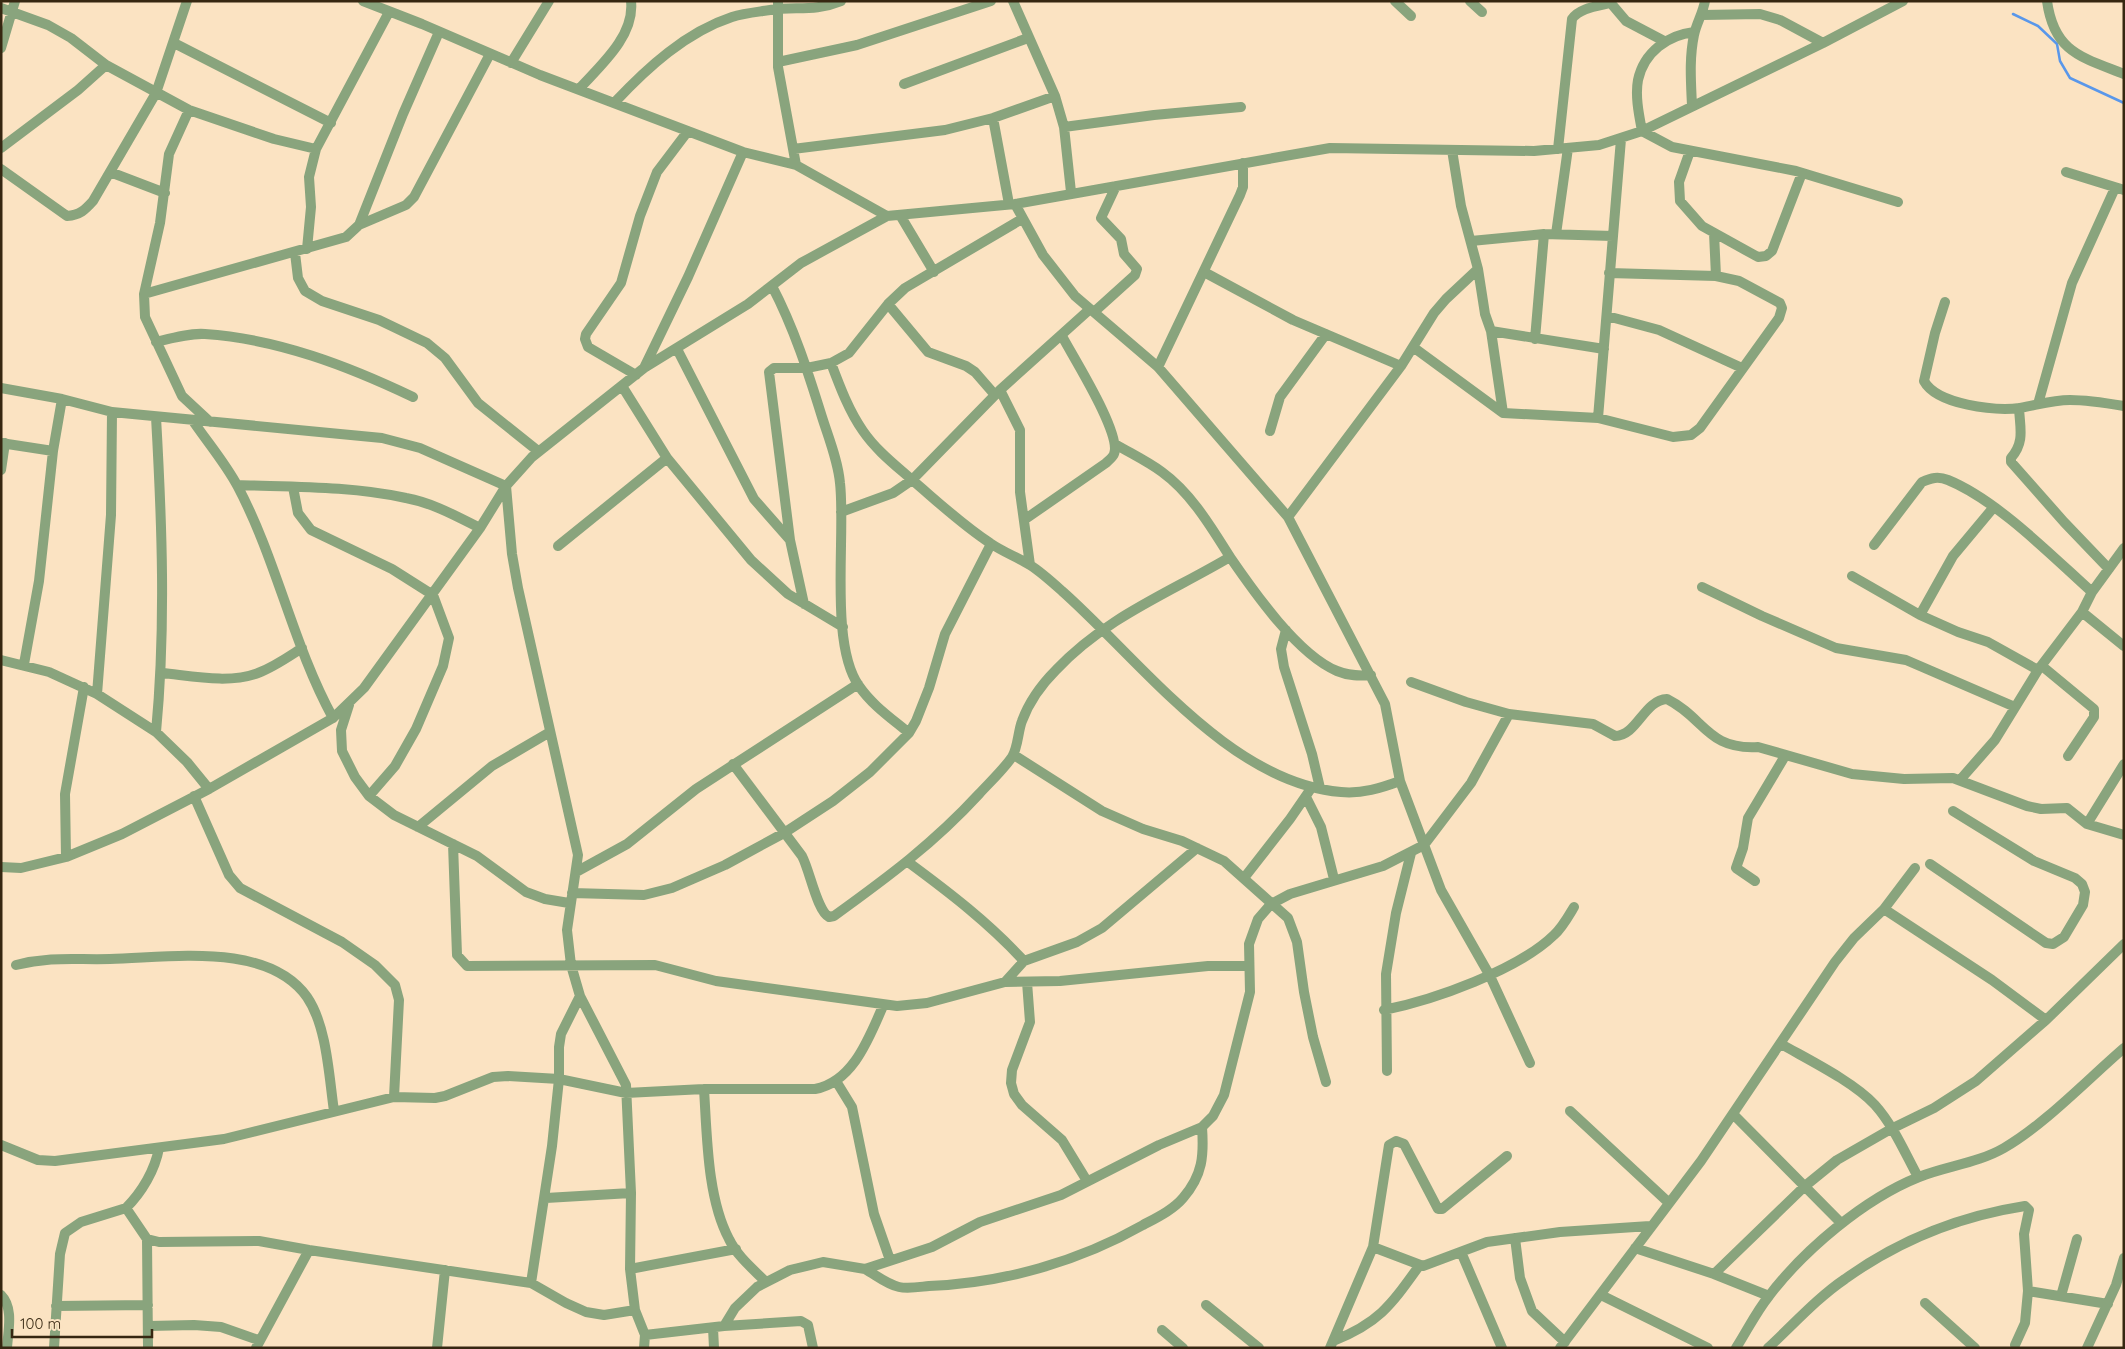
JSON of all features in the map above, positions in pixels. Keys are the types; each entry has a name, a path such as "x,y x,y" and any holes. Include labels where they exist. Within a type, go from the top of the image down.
{"street":[{"path":"1,48 6,10 15,1"},
{"path":"1,169 67,216 80,214 85,210 93,201 156,93 174,43 186,1"},
{"path":"363,1 511,63 743,152 796,165 887,216"},
{"path":"511,63 549,1"},
{"path":"615,102 653,66 684,42 729,18 778,5 816,8 841,1"},
{"path":"778,62 857,44 991,1"},
{"path":"1013,1 1055,96 1064,127 1072,192"},
{"path":"1394,1 1411,16"},
{"path":"1470,1 1482,12"},
{"path":"1692,106 1690,69 1694,32 1702,15 1705,1"},
{"path":"2047,1 2050,22 2061,42 2091,61 2124,74"},
{"path":"579,89 605,60 625,31 631,16 631,2"},
{"path":"1556,234 1572,19 1581,11 1610,2 1626,21 1664,41"},
{"path":"1,867 20,868 66,858 122,834 209,789 333,718 350,704 364,688 480,528 506,486 538,452 640,371 677,349 772,286 801,263 887,216 1012,204 1330,148 1534,151 1563,149 1621,139 1642,131 1823,43 1895,3"},
{"path":"778,5 778,62 796,165"},
{"path":"6,10 48,25 71,38 106,65 189,110 274,139 316,149"},
{"path":"307,249 311,207 309,177 316,149 389,12"},
{"path":"1702,15 1760,14 1780,20 1823,43"},
{"path":"359,225 403,114 439,32"},
{"path":"1642,131 1638,81 1649,57 1664,41 1680,34 1694,32"},
{"path":"904,84 1028,38"},
{"path":"174,43 331,123"},
{"path":"144,294 339,241 359,225 406,205 414,197 490,54"},
{"path":"1,148 78,90 106,65"},
{"path":"793,149 931,133 993,118 1055,96"},
{"path":"1064,127 1154,114 1242,107"},
{"path":"189,110 169,154 165,193 144,294 145,317 182,396 210,422"},
{"path":"993,118 1012,204 1048,263 1075,296 1158,367 1288,517 1371,675 1389,719 1400,781 1424,845 1452,912 1490,976 1530,1063"},
{"path":"640,371 588,347 585,339 586,334 621,283 640,216 657,172 688,131"},
{"path":"1642,131 1672,146 1690,151 1802,173 1898,202"},
{"path":"1598,418 1621,139"},
{"path":"1452,150 1462,206 1478,270 1485,314 1491,331 1503,413"},
{"path":"1690,151 1680,182 1680,201 1702,226 1758,257 1766,256 1772,251 1802,173"},
{"path":"640,371 688,276 743,152"},
{"path":"1158,367 1240,195 1243,187 1243,163"},
{"path":"110,172 165,193"},
{"path":"2038,404 2072,283 2119,189 2066,172"},
{"path":"841,512 892,493 912,480 998,392 1135,275 1138,269 1124,254 1122,239 1101,218 1116,186"},
{"path":"900,215 934,272"},
{"path":"804,604 790,540 769,372 774,368 807,368 831,364 849,353 888,304 905,288 1022,218"},
{"path":"1714,233 1716,276"},
{"path":"1470,241 1544,234 1613,236"},
{"path":"1535,339 1544,234"},
{"path":"295,253 298,278 305,291 322,301 379,320 427,343 445,358 478,403 538,452"},
{"path":"1288,517 1400,366 1446,299 1478,270"},
{"path":"1204,272 1293,320 1400,366"},
{"path":"1413,347 1503,413 1598,418 1674,437 1691,435 1700,428 1780,318 1782,308 1780,303 1748,285 1716,276 1609,273"},
{"path":"772,286 787,314 807,368 840,483 843,627 849,661 858,684 876,706 908,732"},
{"path":"1945,302 1925,369 1924,381 1928,388 1938,396 1997,408 2019,408 2068,400 2124,406"},
{"path":"888,304 928,352 966,366 998,392 1020,430 1020,492 1030,565"},
{"path":"1607,316 1659,330 1742,368"},
{"path":"1491,331 1604,349"},
{"path":"156,342 190,334 205,334 278,346 366,375 413,397"},
{"path":"1270,431 1280,398 1326,334"},
{"path":"1024,520 1106,463 1114,455 1115,444 1107,420 1062,336"},
{"path":"677,349 754,499 790,540"},
{"path":"831,364 852,412 864,432 887,458 948,513 991,544 1030,565 1062,591 1101,630 1224,743 1238,753 1286,777 1316,788 1341,792 1358,792 1400,781"},
{"path":"622,386 668,458 751,560 788,594 843,627"},
{"path":"1,388 62,399 112,412 382,438 420,448 506,486"},
{"path":"24,664 39,581 53,451 62,399"},
{"path":"2019,408 2019,450 2011,458 2011,462 2064,522 2110,569"},
{"path":"97,694 111,515 112,412"},
{"path":"156,417 163,542 162,673 156,732"},
{"path":"193,421 238,486 264,544 311,675 333,718"},
{"path":"1,470 3,443 53,451"},
{"path":"1115,444 1162,472 1173,482 1206,519 1230,557 1286,630 1314,657 1336,671 1352,675 1371,675"},
{"path":"558,546 668,458"},
{"path":"1874,545 1922,482 1933,477 1947,479 1993,508 2092,592"},
{"path":"238,486 293,487 369,492 407,498 437,507 480,528"},
{"path":"506,486 512,554 518,588 578,855 570,898 567,930 571,965 580,996 610,1056 625,1080 631,1193 630,1269 635,1310 644,1335 644,1348"},
{"path":"293,487 298,514 311,530 377,561 433,594 449,638 443,666 404,752 369,796"},
{"path":"1920,615 1953,556 1993,508"},
{"path":"350,704 341,730 342,751 355,777 369,796 394,815 477,856 526,892 545,899 644,895 665,890 725,865 784,834 833,801 870,772 908,732 916,721 929,688 945,634 991,544"},
{"path":"1960,780 1995,740 2040,668 2082,612 2092,592 2124,548"},
{"path":"733,764 807,865 822,910 829,917 908,862 959,816 1014,755 1022,720 1033,698 1054,671 1101,630 1154,597 1230,557"},
{"path":"1852,576 1920,615 1958,632 1988,642 2040,668 2094,709 2094,718 2068,756"},
{"path":"1702,587 1836,648 1906,660 2015,708"},
{"path":"2082,612 2124,646"},
{"path":"1286,630 1281,649 1284,667 1312,754 1316,788"},
{"path":"162,673 227,678 247,676 271,667 302,648"},
{"path":"1,660 24,664 84,687 97,694 156,732 182,756 209,789"},
{"path":"1411,682 1466,702 1509,714 1593,724 1615,736 1621,736 1657,702 1667,699 1725,744 1746,748 1758,747 1852,774 1904,779 1953,778 2028,806 2041,809 2067,808 2087,824 2124,835"},
{"path":"576,872 627,844 696,789 858,684"},
{"path":"66,858 65,794 84,687"},
{"path":"865,1269 932,1247 980,1222 1061,1195 1159,1145 1202,1127 1213,1116 1224,1095 1250,992 1251,936 1258,919 1271,904 1296,891 1382,866 1424,845 1470,783 1509,714"},
{"path":"418,827 492,766 550,732"},
{"path":"1014,755 1102,811 1197,848 1224,861 1288,918 1297,942 1302,984 1313,1037 1326,1082"},
{"path":"1755,881 1736,868 1743,848 1745,825 1752,809 1785,756"},
{"path":"2087,824 2124,764"},
{"path":"1244,878 1306,797 1316,788"},
{"path":"194,796 229,875 240,888 342,942 375,965 395,985 399,1000 394,1097"},
{"path":"1306,797 1322,827 1334,879"},
{"path":"1930,864 2046,943 2053,944 2064,937 2083,905 2086,892 2082,884 2075,878 2034,861 1953,811"},
{"path":"453,844 458,955 467,966 476,968 655,964 716,982 882,1006 897,1006 927,1003 1005,982 1060,981 1208,966 1249,966"},
{"path":"1005,982 1024,961 1077,942 1102,928 1197,848"},
{"path":"1387,1071 1384,1010 1386,974 1391,938 1411,853"},
{"path":"908,862 961,900 998,933 1024,961"},
{"path":"1514,1238 1522,1283 1532,1311 1562,1345 1601,1295 1668,1202 1701,1161 1782,1044 1835,962 1854,938 1884,909 1915,868"},
{"path":"1384,1010 1490,976 1520,960 1555,935 1574,907"},
{"path":"1884,909 1992,980 2046,1020"},
{"path":"1714,1274 1805,1186 1837,1160 1891,1128 1934,1108 1976,1081 2046,1020 2124,944"},
{"path":"16,965 55,958 107,960 212,956 251,962 279,973 306,996 316,1014 327,1060 334,1111"},
{"path":"1027,982 1030,1022 1012,1070 1011,1083 1014,1094 1022,1105 1062,1140 1087,1181"},
{"path":"531,1283 546,1198 559,1079 558,1047 561,1034 580,996"},
{"path":"1,1145 38,1160 55,1161 159,1148 224,1139 394,1097 435,1098 455,1093 493,1077 559,1079 626,1093 704,1088 815,1089 826,1087 836,1081 850,1067 867,1042 882,1006"},
{"path":"1782,1044 1854,1088 1875,1105 1891,1128 1918,1178"},
{"path":"1736,1348 1769,1296 1841,1223 1860,1209 1918,1178 1988,1156 2005,1147 2033,1127 2124,1048"},
{"path":"836,1081 852,1107 874,1214 890,1260"},
{"path":"704,1088 714,1189 720,1215 728,1239 766,1282"},
{"path":"1570,1111 1668,1202"},
{"path":"1733,1114 1775,1159 1805,1186 1841,1223"},
{"path":"724,1326 735,1308 757,1287 790,1270 812,1263 835,1262 865,1269 900,1287 949,1286 1076,1259 1112,1243 1154,1219 1182,1199 1197,1177 1202,1163 1204,1152 1202,1127"},
{"path":"1332,1345 1373,1247 1389,1145 1396,1142 1404,1144 1438,1209 1442,1209 1507,1156"},
{"path":"54,1348 60,1254 65,1233 81,1222 126,1208 139,1194 154,1166 159,1148"},
{"path":"546,1198 631,1193"},
{"path":"1768,1348 1844,1279 1913,1238 1968,1220 2025,1206 2029,1210 2024,1234 2028,1291 2025,1323 2018,1347"},
{"path":"126,1208 147,1239 148,1348"},
{"path":"1373,1247 1419,1266 1433,1264 1487,1242 1560,1232 1650,1226"},
{"path":"147,1239 159,1242 277,1242 309,1250 531,1283 560,1300 586,1312 604,1315 635,1310"},
{"path":"2061,1296 2077,1239"},
{"path":"1635,1248 1714,1274 1769,1296"},
{"path":"149,1326 216,1326 257,1344 290,1288 309,1250"},
{"path":"630,1269 736,1250"},
{"path":"1461,1252 1502,1348"},
{"path":"2087,1348 2108,1304 2120,1288 2124,1258"},
{"path":"1332,1345 1380,1316 1391,1306 1419,1266"},
{"path":"437,1348 445,1270"},
{"path":"2028,1291 2108,1304"},
{"path":"1,1295 8,1303 9,1310 7,1348"},
{"path":"1601,1295 1708,1348"},
{"path":"1925,1303 1975,1348"},
{"path":"56,1306 148,1305"},
{"path":"1206,1305 1259,1348"},
{"path":"644,1335 724,1326 801,1321 808,1324 813,1348"},
{"path":"713,1328 714,1348"},
{"path":"1162,1330 1183,1348"}],"waterway":[{"path":"2013,14 2038,26 2057,44 2060,61 2070,78 2124,103"}]}
